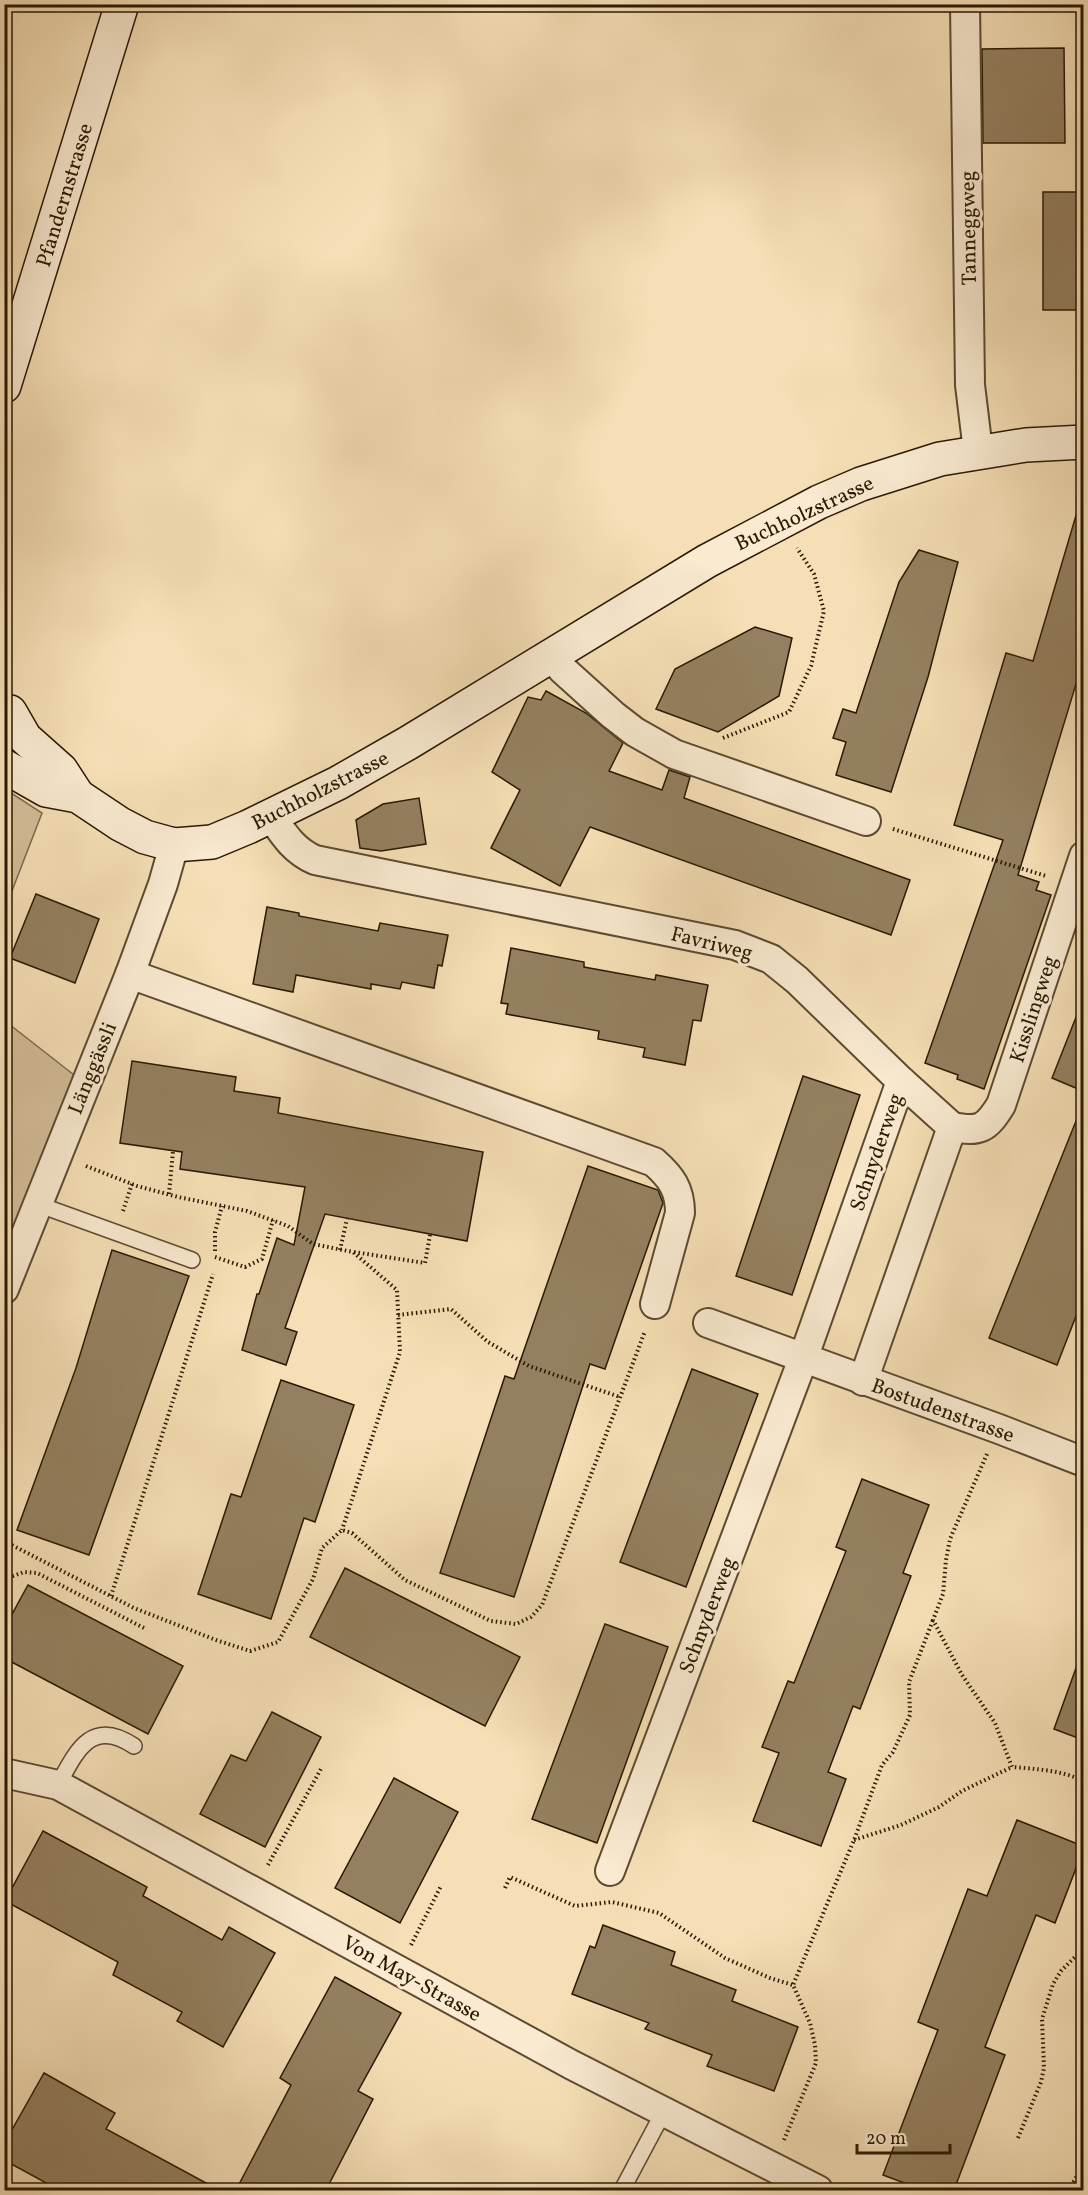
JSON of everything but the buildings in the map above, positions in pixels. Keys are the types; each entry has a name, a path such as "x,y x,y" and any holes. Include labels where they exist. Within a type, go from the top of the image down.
{"street":[{"name":"Pfandernstrasse","path":"4,386 122,4"},
{"name":"Tanneggweg","path":"965,4 970,385 978,452"},
{"name":"Buchholzstrasse","path":"4,766 46,790 78,796 120,824 145,837 174,845 201,844 219,840 368,766 707,561 779,521 861,484 940,459 1026,445 1083,442"},
{"path":"551,657 635,732 674,754 866,821"},
{"name":"Buchholzstrasse","path":"6,711 25,738 61,770 78,796"},
{"name":"Favriweg","path":"271,816 288,842 302,854 315,860 735,945 771,959 797,980 952,1127"},
{"name":"Länggässli","path":"4,1289 130,974 163,884 174,845"},
{"name":"Kisslingweg","path":"952,1127 971,1131 990,1122 1001,1105 1083,855"},
{"path":"130,974 654,1162 674,1182 680,1202 680,1213 655,1304"},
{"name":"Schnyderweg","path":"610,1871 803,1359 901,1081"},
{"path":"863,1381 952,1127"},
{"path":"708,1323 803,1359"},
{"name":"Bostudenstrasse","path":"803,1359 999,1429 1083,1462"},
{"name":"Von May-Strasse","path":"4,1773 58,1785 572,2065 818,2190"}],"lane":[{"path":"37,1204 192,1260"},
{"path":"58,1785 76,1754 85,1742 93,1737 119,1738 134,1746"},
{"path":"622,2190 664,2111"}],"path":[{"path":"721,739 789,712 811,666 824,611 814,574 779,521"},
{"path":"866,821 1074,885"},
{"path":"169,1194 173,1151"},
{"path":"57,1154 132,1184 248,1211 288,1226 314,1244 340,1250 425,1263 430,1235"},
{"path":"116,1231 132,1184"},
{"path":"111,1596 215,1266 215,1232 222,1206"},
{"path":"340,1250 347,1219"},
{"path":"215,1257 245,1267 262,1259 273,1220"},
{"path":"4,1541 134,1608 250,1652 278,1642 313,1578 321,1548 342,1530 400,1352 397,1290 353,1252"},
{"path":"342,1530 352,1533 405,1580 491,1621 516,1624 531,1617 542,1605 655,1304"},
{"path":"398,1315 451,1309 488,1342 529,1366 620,1397"},
{"path":"773,2166 816,2063 810,2023 793,1984 854,1840 882,1765 893,1752 910,1715 909,1682 943,1594 950,1539 999,1429"},
{"path":"4,1579 24,1572 37,1573 146,1629"},
{"path":"933,1620 962,1675 995,1723 1012,1767"},
{"path":"253,1892 322,1767"},
{"path":"854,1840 901,1825 939,1807 962,1791 1012,1767 1072,1775 1083,1781"},
{"path":"505,1888 510,1877 575,1906 612,1902 659,1913 725,1958 770,1978 793,1984"},
{"path":"399,1970 441,1886"},
{"path":"1018,2138 1041,2082 1044,2068 1042,2019 1053,1984 1061,1971 1083,1948"},
{"path":"1069,2190 1083,2163"},
{"path":"657,2190 660,2185"}],"shaded area":[{"path":"5,789 42,813 5,909"},
{"path":"5,1021 74,1075 5,1253"}]}
